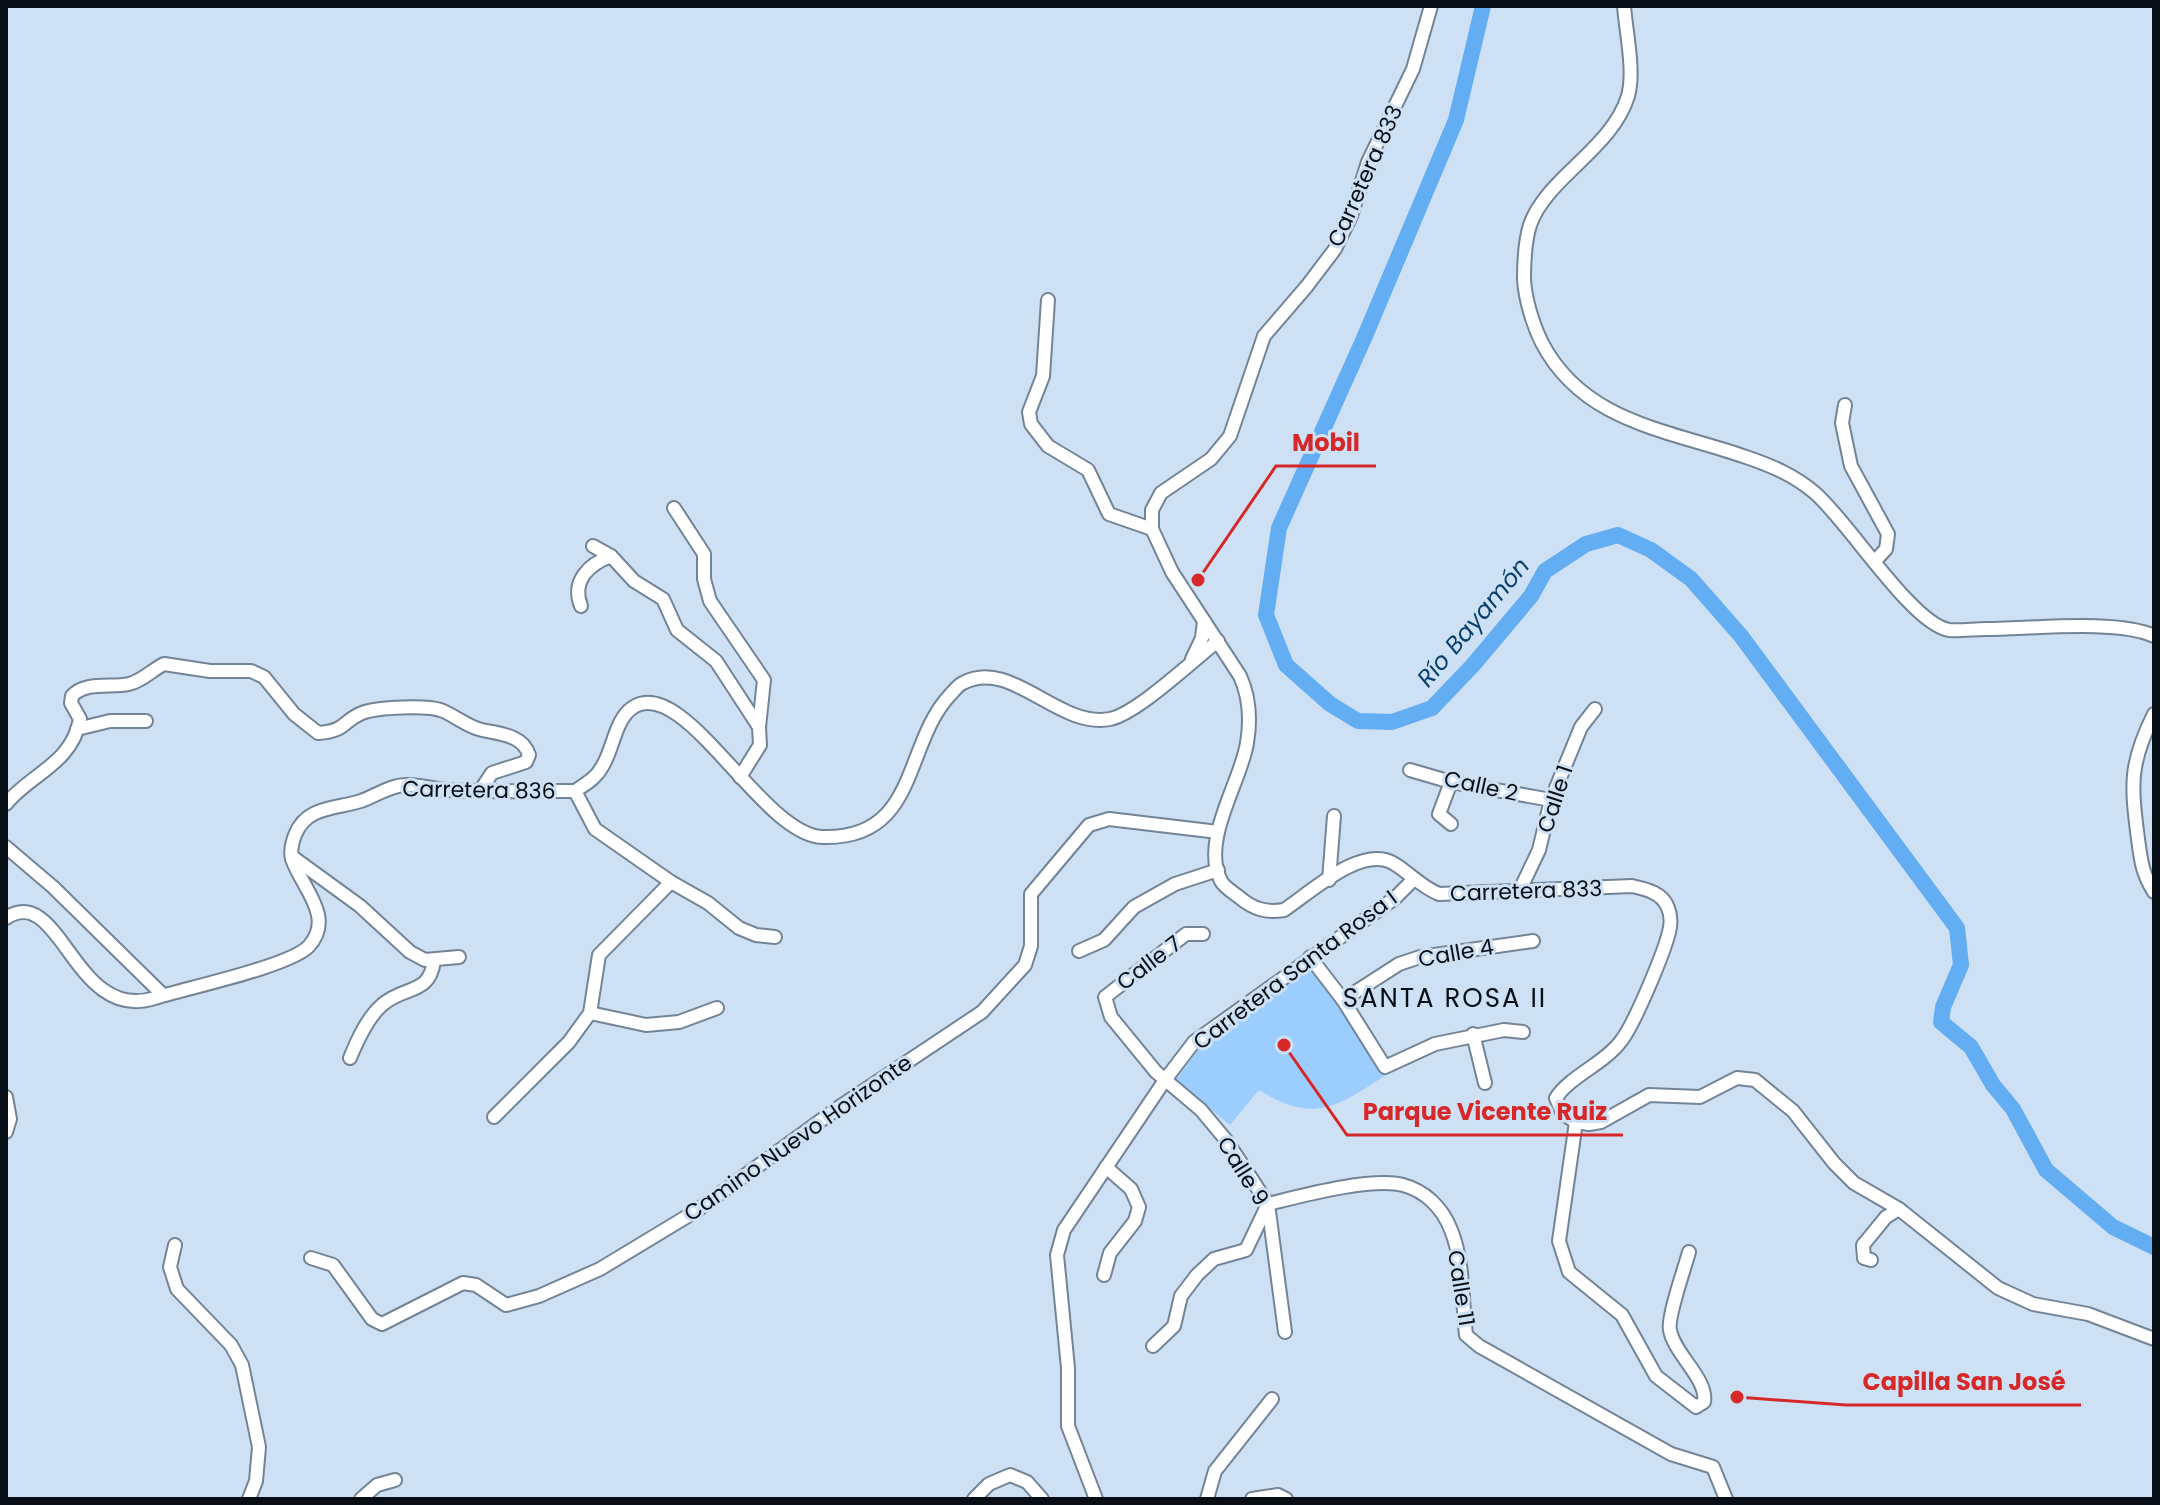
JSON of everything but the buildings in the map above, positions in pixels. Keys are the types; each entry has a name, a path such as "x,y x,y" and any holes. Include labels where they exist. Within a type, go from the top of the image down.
{"street":[{"name":"Carretera 833","path":"1152,529 1152,510 1161,493 1211,459 1230,436 1264,336 1335,249 1351,216 1368,162 1413,69 1431,6"},
{"path":"1624,6 1631,84 1624,106 1593,150 1537,211 1530,226 1524,283 1536,330 1559,371 1595,404 1634,423 1785,471 1816,494 1910,605 1947,630 2104,627 2146,632 2154,636"},
{"path":"1048,300 1043,376 1029,412 1031,424 1048,446 1088,470 1109,514 1152,529 1172,572 1233,664 1248,693 1250,711 1247,745 1218,832 1218,870 1175,884 1134,907 1104,940 1079,951"},
{"path":"1845,405 1842,423 1851,466 1888,534 1886,549 1875,561"},
{"path":"674,508 704,554 704,579 710,601 764,680 760,745 740,777"},
{"path":"593,546 611,556 634,581 663,599 677,630 716,661 759,727"},
{"path":"581,606 578,591 581,578 597,561 611,556"},
{"path":"1193,660 1202,638 1204,621"},
{"name":"Carretera 836","path":"291,856 296,832 312,814 363,800 403,784 444,790 575,791 590,781 603,766 625,716 632,708 653,701 682,716 781,817 802,832 819,837 850,834 883,818 900,798 938,708 961,683 982,677 1002,679 1067,713 1089,719 1109,719 1133,709 1218,641"},
{"path":"1193,660 1213,657 1233,664"},
{"path":"6,804 45,773 71,742 80,719 71,703 72,696 84,688 131,684 164,664 210,671 251,671 264,677 294,714 318,733 335,732 362,713 422,706 441,710 473,728 514,737 527,748 529,755 526,762 492,773 480,791"},
{"name":"Calle 1","path":"1519,892 1539,850 1551,800 1581,727 1595,709"},
{"path":"2154,714 2140,742 2131,788 2144,876 2154,892"},
{"path":"77,729 110,721 146,721"},
{"name":"Calle 2","path":"1410,770 1451,782 1551,800"},
{"path":"1451,782 1439,814 1451,824"},
{"path":"575,791 595,829 671,882 708,903 739,928 756,935 775,937"},
{"path":"1329,880 1334,816"},
{"name":"Camino Nuevo Horizonte","path":"311,1258 333,1265 372,1319 382,1324 463,1283 476,1285 506,1305 539,1296 600,1269 696,1211 838,1108 982,1012 1025,965 1031,946 1031,894 1089,825 1109,819 1218,832"},
{"path":"6,847 53,887 163,995"},
{"path":"291,856 360,906 410,952 425,960 459,957"},
{"path":"6,918 21,913 42,920 56,932 99,989 121,999 147,1001 277,963 306,949 317,936 320,923 317,909 291,856"},
{"name":"Carretera 833","path":"1218,870 1221,882 1251,908 1271,912 1284,910 1350,864 1373,857 1392,863 1413,880 1439,894 1632,886 1656,894 1669,908 1669,933 1632,1024 1621,1041 1567,1085 1556,1098 1563,1114 1576,1122"},
{"name":"Carretera Santa Rosa I","path":"1096,1499 1068,1426 1068,1368 1057,1255 1064,1230 1194,1042 1395,898 1413,880"},
{"path":"494,1117 569,1042 590,1013 599,955 671,882"},
{"name":"Calle 7","path":"1165,1080 1111,1017 1105,997 1186,934 1203,934"},
{"name":"Calle 4","path":"1343,1000 1399,964 1420,957 1533,941"},
{"path":"1310,957 1343,1000 1385,1067 1435,1044 1473,1034 1504,1030 1523,1032"},
{"path":"350,1058 356,1043 380,1007 426,982 433,973 434,960"},
{"path":"590,1013 646,1025 679,1022 717,1008"},
{"path":"1473,1034 1485,1083"},
{"path":"1689,1252 1669,1328 1704,1392 1704,1402 1696,1407 1656,1376 1622,1315 1569,1272 1562,1256 1559,1241 1576,1122 1601,1122 1649,1095 1700,1097 1737,1078 1755,1080 1793,1111 1854,1183 1899,1209 1998,1288 2033,1304 2088,1314 2154,1339"},
{"name":"Calle 9","path":"1165,1080 1201,1110 1226,1140 1268,1204 1285,1332"},
{"path":"6,1097 10,1119 6,1132"},
{"path":"1104,1275 1110,1253 1135,1221 1139,1207 1131,1189 1106,1167"},
{"name":"Calle 11","path":"1268,1204 1317,1191 1384,1184 1403,1185 1421,1193 1434,1202 1452,1231 1460,1266 1466,1335 1479,1346 1532,1373 1659,1448 1713,1467 1726,1499"},
{"path":"1153,1346 1174,1326 1181,1296 1197,1275 1214,1259 1246,1250 1268,1204"},
{"path":"1871,1260 1864,1258 1863,1245 1886,1217 1899,1209"},
{"path":"175,1245 170,1267 177,1289 231,1345 242,1365 259,1447 256,1481 249,1499"},
{"path":"1207,1499 1215,1471 1272,1399"},
{"path":"974,1499 989,1484 1010,1475 1027,1482 1042,1499"},
{"path":"361,1499 377,1485 395,1480"},
{"path":"1252,1499 1278,1495 1286,1499"}],"shaded area":[{"path":"1313,966 1386,1075 1339,1103 1310,1109 1278,1100 1259,1090 1230,1125 1175,1081 1206,1040"}],"waterway":[{"name":"Río Bayamón","path":"1483,6 1456,120 1365,336 1279,528 1266,615 1286,665 1330,704 1358,721 1392,722 1432,708 1531,596 1545,571 1586,544 1618,535 1651,550 1691,579 1741,636 1957,928 1961,965 1943,1007 1941,1022 1971,1047 1993,1085 2013,1109 2046,1170 2113,1227 2154,1247"}],"place":[{"name":"Mobil","path":"1198,580"},
{"name":"Parque Vicente Ruiz","path":"1284,1045"},
{"name":"Capilla San José","path":"1737,1397"}],"district":[{"name":"SANTA ROSA II","path":"1445,998"}]}
